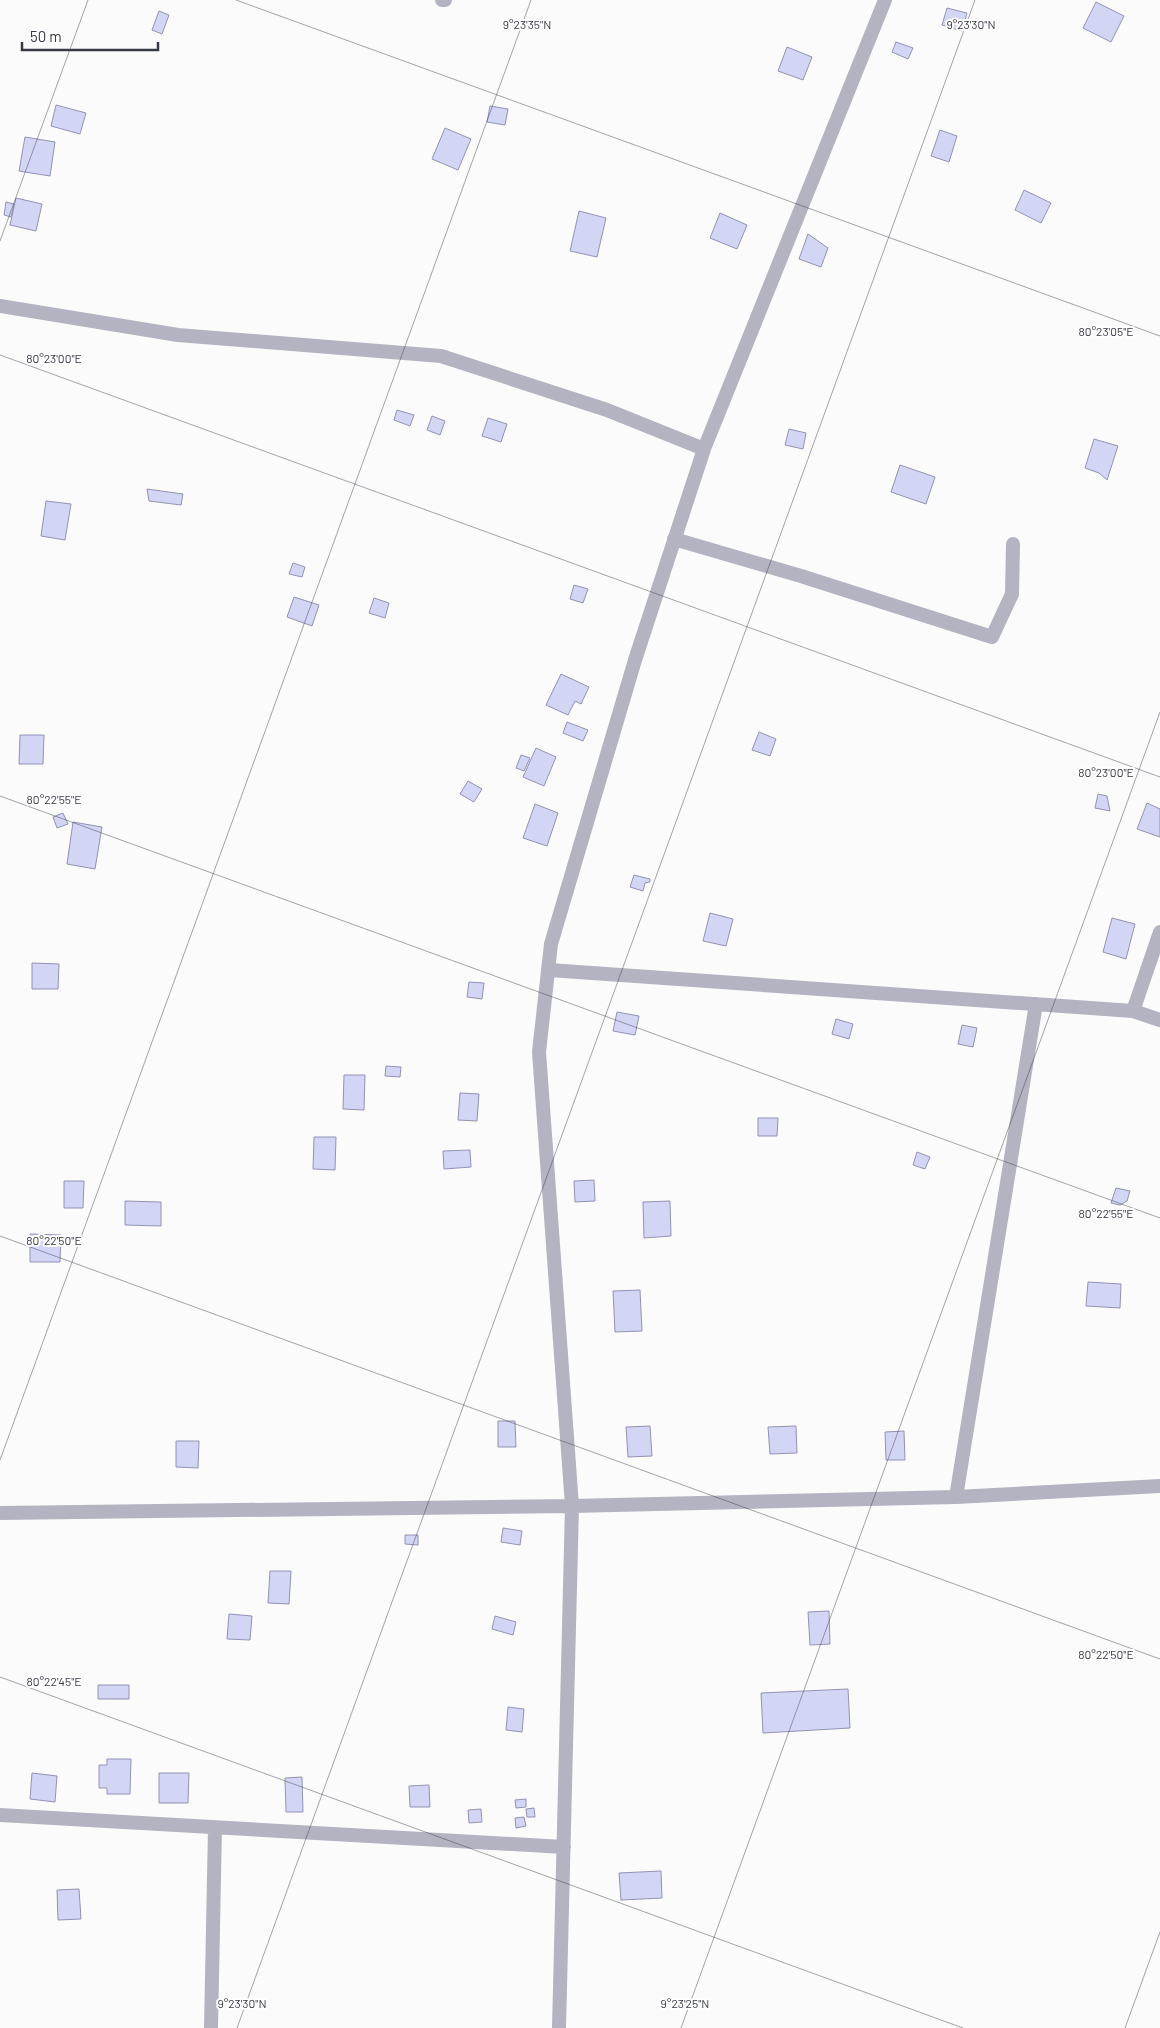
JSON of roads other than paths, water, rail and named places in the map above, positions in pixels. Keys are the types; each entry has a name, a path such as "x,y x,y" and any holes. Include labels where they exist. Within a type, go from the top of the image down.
{"street":[{"path":"559,2028 572,1506 539,1052 554,935 635,660 704,449 886,0"},
{"path":"0,306 178,335 441,356 607,410 704,449"},
{"path":"674,539 801,576 992,637 1012,594 1013,544"},
{"path":"1133,1011 1160,932"},
{"path":"549,970 1133,1011 1160,1020"},
{"path":"956,1497 1036,1004"},
{"path":"0,1513 572,1506 956,1497 1160,1486"},
{"path":"0,1815 564,1847"},
{"path":"211,2028 215,1828"}]}
